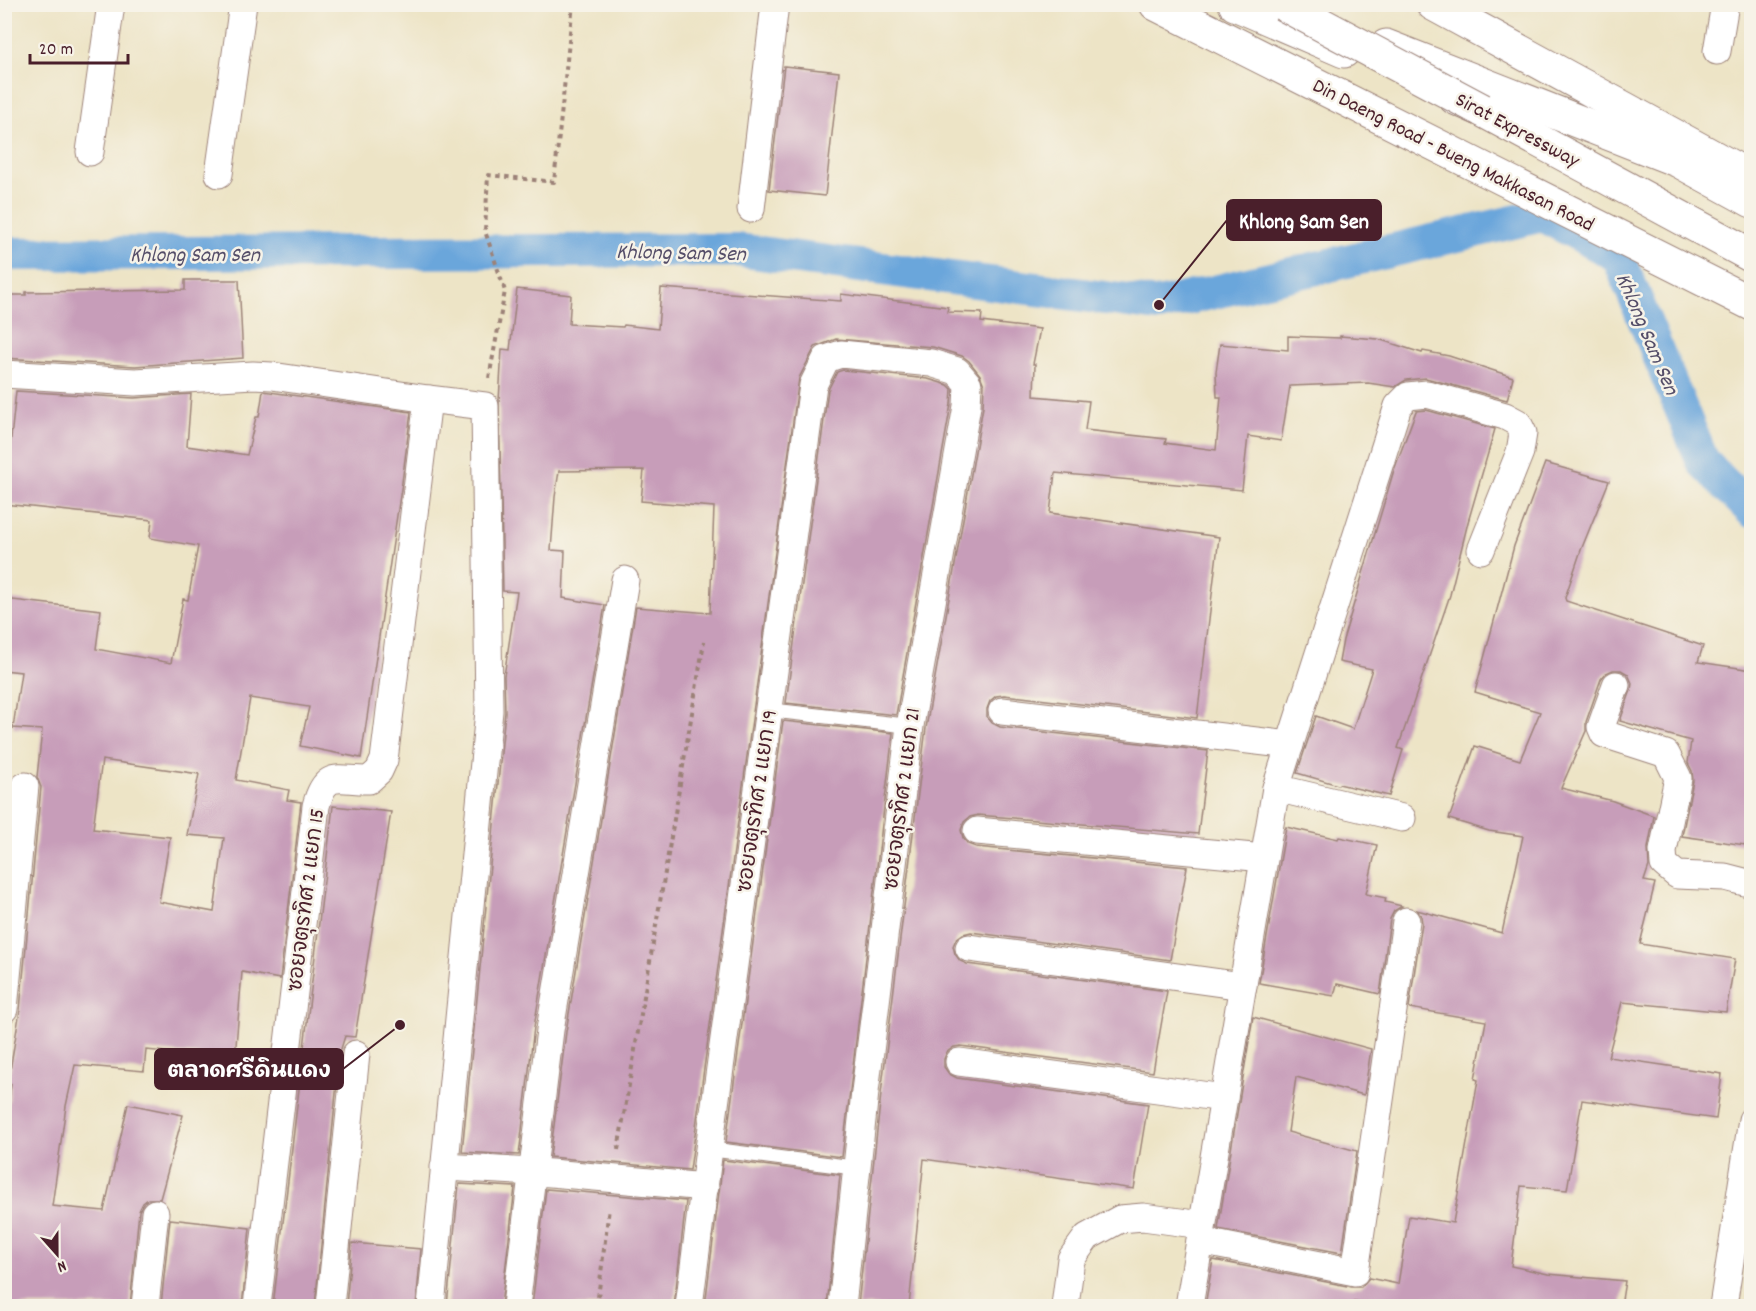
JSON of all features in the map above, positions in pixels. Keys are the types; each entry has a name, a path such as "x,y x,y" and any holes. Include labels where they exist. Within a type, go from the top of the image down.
{"main road":[{"name":"Din Daeng Road - Bueng Makkasan Road","path":"1156,4 1752,304"},
{"path":"1235,4 1482,110"},
{"path":"1282,4 1679,161 1752,201"},
{"name":"Sirat Expressway","path":"1282,4 1752,256"},
{"path":"1433,4 1752,178"}],"street":[{"path":"90,152 111,4"},
{"path":"219,174 243,4"},
{"path":"750,209 775,4"},
{"path":"1717,51 1725,4"},
{"name":"ซอยจตุรทิศ 2 แยก 19","path":"689,1306 813,385 826,359 841,354 886,359"},
{"name":"ซอยจตุรทิศ 2 แยก 21","path":"843,1306 857,1168 910,726 967,406 968,384 957,371 931,363 886,359"},
{"path":"4,374 135,382 253,375 272,376 484,406 489,711 430,1306"},
{"path":"1189,1306 1276,788 1398,406 1408,396 1427,394 1505,416 1518,423 1523,433 1520,453 1481,550"},
{"name":"ซอยจตุรทิศ 2 แยก 15","path":"256,1306 316,806 319,795 328,781 337,777 369,780 379,771 384,760 428,399"},
{"path":"516,1306 550,1030 625,580"},
{"path":"1616,685 1601,727 1604,734 1666,754 1678,778 1663,851 1664,864 1677,875 1725,877 1752,884"},
{"path":"1002,711 1290,745"},
{"path":"4,1009 26,786"},
{"path":"1276,788 1402,818"},
{"path":"978,831 1264,858"},
{"path":"1065,1306 1071,1259 1087,1237 1120,1219 1143,1216 1355,1272 1406,921"},
{"path":"969,948 1243,986"},
{"path":"330,1306 356,1054"},
{"path":"959,1062 1224,1098"},
{"path":"1723,1306 1752,1120"},
{"path":"444,1167 705,1187"},
{"path":"145,1306 155,1213"}],"lane":[{"path":"769,710 910,726"},
{"path":"709,1149 857,1168"}],"path":[{"path":"484,406 505,291 485,231 488,175 554,183 573,4"},
{"path":"597,1306 613,1179 704,642"}],"building":[{"path":"784,66 839,72 825,196 769,190"},
{"path":"185,280 239,280 243,358 135,366 4,358 4,295 26,295 26,292 185,290"},
{"path":"661,288 841,301 841,294 948,307 947,312 982,313 981,322 1040,329 1033,364 1035,364 1034,396 1089,401 1085,430 1166,439 1165,443 1216,450 1221,397 1217,397 1216,372 1220,344 1288,350 1288,336 1378,339 1422,353 1423,351 1449,356 1513,377 1507,400 1426,378 1406,380 1395,387 1368,383 1290,386 1281,441 1248,436 1242,490 1055,473 1050,513 1219,537 1197,718 1004,695 996,696 990,701 987,717 1000,727 1208,751 1198,834 978,815 964,822 961,830 963,838 968,844 976,847 1187,867 1170,960 971,932 956,939 953,946 955,954 960,961 967,964 1167,991 1153,1072 961,1046 954,1047 947,1052 944,1067 949,1074 957,1078 1148,1104 1134,1189 924,1159 909,1306 858,1306 881,1094 926,728 983,407 984,385 980,375 962,356 933,347 836,339 815,347 799,378 690,1170 550,1157 566,1032 636,607 710,613 714,507 641,501 644,470 559,471 551,550 565,551 563,598 605,605 534,1027 519,1155 462,1152 505,712 504,676 517,592 503,591 499,401 502,349 510,350 517,289 571,295 569,324 623,327 624,325 658,329"},
{"path":"843,370 928,379 948,385 952,389 896,715 786,703 828,390 837,372"},
{"path":"16,391 134,398 191,394 187,446 247,455 256,417 259,417 263,391 411,412 361,758 300,746 309,707 250,698 236,780 289,790 287,800 301,802 280,979 242,972 235,1058 146,1050 144,1071 75,1065 66,1106 52,1206 104,1211 128,1104 183,1115 160,1199 148,1199 139,1211 130,1306 4,1306 4,1140 11,1084 8,1083 20,1010 41,787 37,777 42,730 13,728 21,672 4,670 4,599 101,610 96,649 171,663 183,599 188,600 198,546 150,538 152,520 4,504","holes":["102,760 199,774 187,835 224,838 214,912 159,902 170,837 93,829"]},
{"path":"1426,410 1495,429 1450,595 1398,748 1403,750 1389,796 1297,773 1316,716 1353,729 1372,669 1339,662 1343,640 1394,470 1416,411"},
{"path":"1545,463 1609,481 1581,550 1565,598 1566,601 1703,646 1698,662 1752,670 1752,846 1682,836 1693,781 1688,763 1691,741 1620,721 1632,683 1628,674 1621,670 1606,673 1601,679 1586,722 1586,731 1561,788 1613,801 1654,816 1648,848 1649,866 1644,881 1655,883 1640,944 1735,959 1726,1012 1622,1002 1608,1057 1722,1074 1716,1119 1582,1100 1567,1190 1521,1186 1511,1266 1548,1274 1625,1281 1621,1306 1378,1306 1354,1302 1354,1306 1205,1306 1213,1260 1352,1287 1361,1287 1369,1278 1398,1284 1409,1216 1453,1223 1486,1021 1409,1008 1422,923 1417,910 1502,933 1523,836 1489,831 1449,819 1475,746 1520,760 1540,712 1475,692 1514,546"},
{"path":"783,721 893,733 842,1157 726,1142"},
{"path":"333,806 391,812 355,1037 345,1036 340,1052 315,1306 273,1306"},
{"path":"1286,827 1377,845 1366,894 1386,898 1385,902 1402,906 1394,911 1390,919 1380,994 1337,984 1334,996 1259,983"},
{"path":"1253,1017 1371,1049 1364,1095 1296,1077 1288,1132 1357,1151 1342,1253 1218,1229"},
{"path":"723,1160 840,1175 827,1306 705,1306"},
{"path":"459,1184 515,1187 501,1306 447,1306"},
{"path":"546,1189 686,1201 674,1306 532,1306"},
{"path":"170,1219 250,1228 242,1306 161,1306"},
{"path":"352,1243 421,1249 416,1306 346,1306"}],"waterway":[{"name":"Khlong Sam Sen","path":"4,254 737,250 1159,305 1543,215 1618,256 1703,462 1752,511"}],"place":[{"name":"Khlong Sam Sen","path":"1159,305"},
{"name":"ตลาดศรีดินแดง","path":"400,1025"}]}
